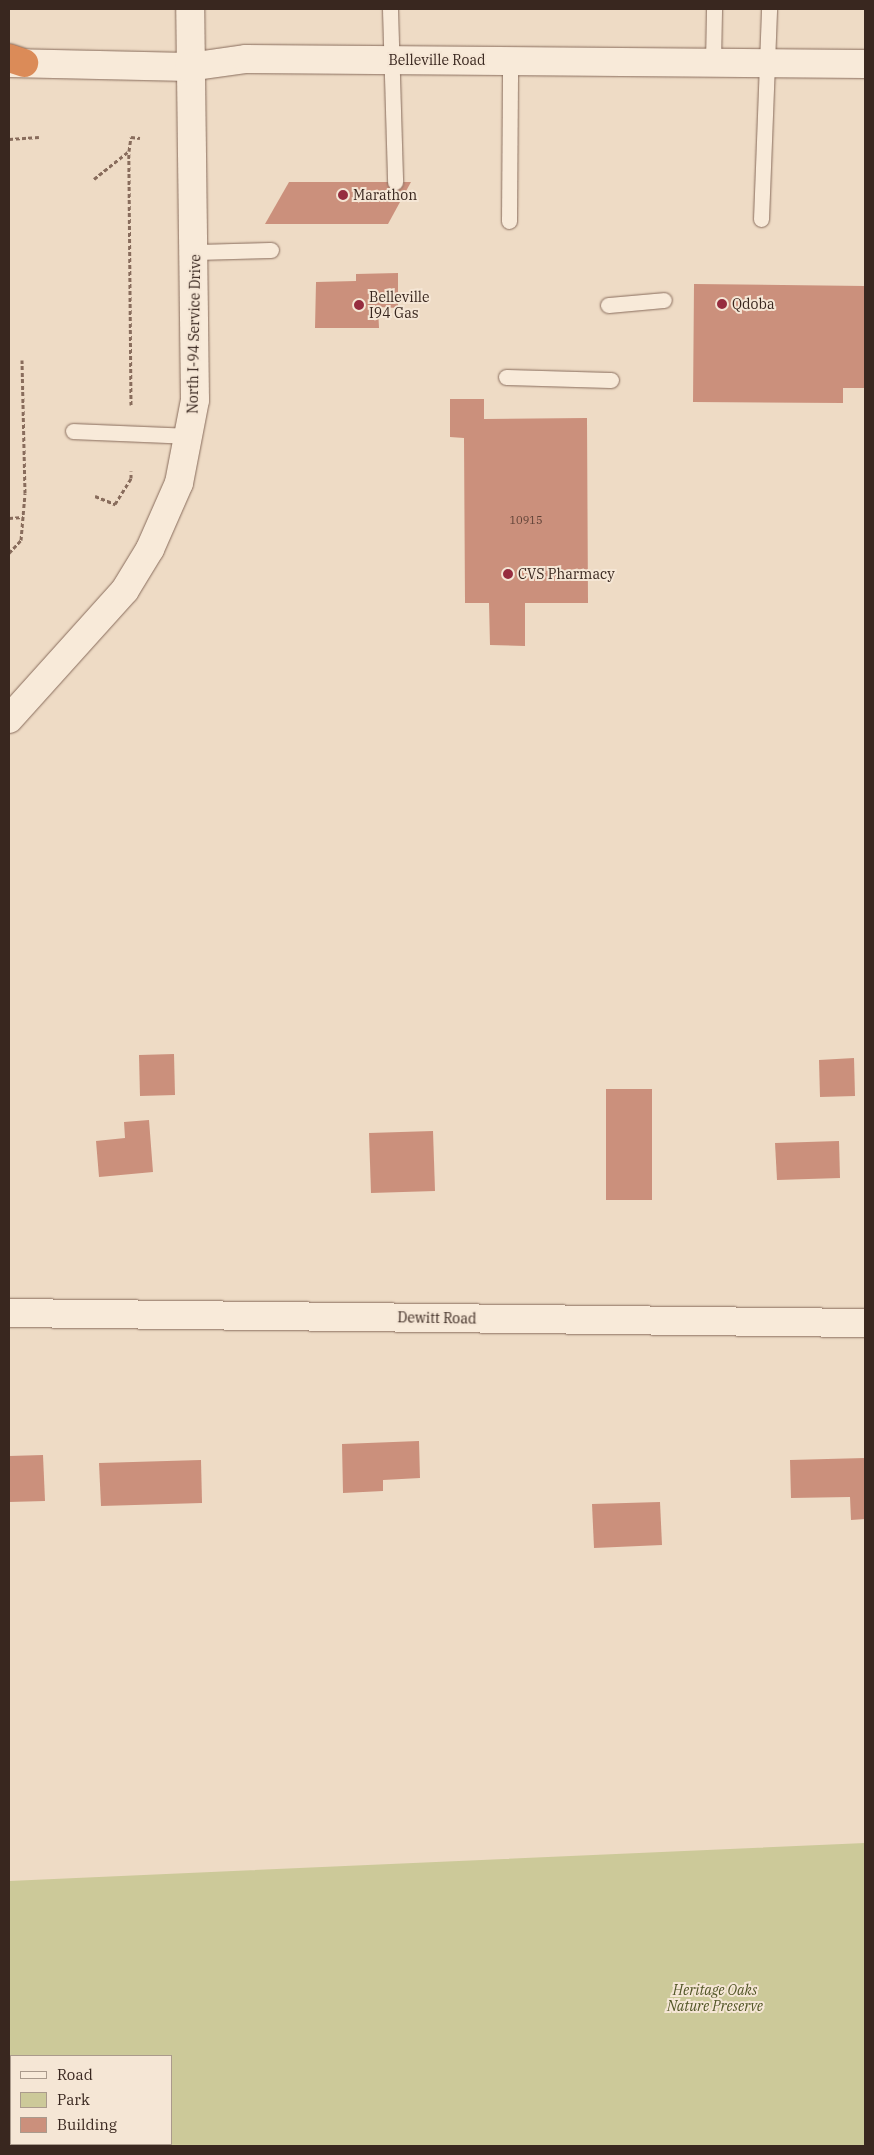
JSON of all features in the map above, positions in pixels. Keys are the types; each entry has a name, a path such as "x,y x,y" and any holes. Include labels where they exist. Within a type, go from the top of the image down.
{"street":[{"name":"North I-94 Service Drive","path":"9,719 125,590 166,517 190,436 196,400 194,158 189,67 190,9"},
{"name":"Belleville Road","path":"14,62 189,67 246,59 865,64"},
{"name":"Dewitt Road","path":"9,1313 865,1323"}],"lane":[{"path":"390,9 389,61 395,182"},
{"path":"713,63 714,9"},
{"path":"762,219 765,62 769,9"},
{"path":"509,220 510,60"},
{"path":"194,252 272,250"},
{"path":"608,305 664,300"},
{"path":"506,377 611,380"},
{"path":"73,431 190,436"}],"path":[{"path":"9,139 39,137"},
{"path":"131,405 129,151 131,137 140,138"},
{"path":"94,179 129,151"},
{"path":"9,553 21,540 23,517 22,360"},
{"path":"95,496 115,504 131,478 131,470"},
{"path":"9,518 23,517"}],"green space":[{"name":"Heritage Oaks Nature Preserve","path":"865,1843 865,2146 9,2146 9,1881"}],"building":[{"name":"Marathon","path":"289,182 411,182 388,224 265,224"},
{"path":"398,273 398,308 378,307 379,328 315,328 316,282 356,281 356,274"},
{"path":"694,284 865,286 865,388 843,388 843,403 693,402"},
{"name":"CVS Pharmacy","path":"450,399 484,399 484,419 587,418 588,603 525,603 525,646 490,645 489,603 465,603 464,438 450,437"},
{"path":"174,1054 175,1095 140,1096 139,1055"},
{"path":"854,1058 855,1096 820,1097 819,1060"},
{"path":"606,1089 652,1089 652,1200 606,1200"},
{"path":"149,1120 153,1172 99,1177 96,1141 125,1138 124,1122"},
{"path":"433,1131 435,1191 371,1193 369,1133"},
{"path":"839,1141 840,1178 777,1180 775,1143"},
{"path":"419,1441 420,1478 383,1480 383,1491 343,1493 342,1444"},
{"path":"43,1455 45,1501 9,1502 9,1456"},
{"path":"865,1458 865,1519 851,1520 850,1497 791,1498 790,1460"},
{"path":"201,1460 202,1503 101,1506 99,1463"},
{"path":"660,1502 662,1545 594,1548 592,1504"}],"place":[{"name":"Marathon","path":"343,195"},
{"name":"Qdoba","path":"722,304"},
{"name":"Belleville I94 Gas","path":"359,305"},
{"name":"CVS Pharmacy","path":"508,574"}]}
